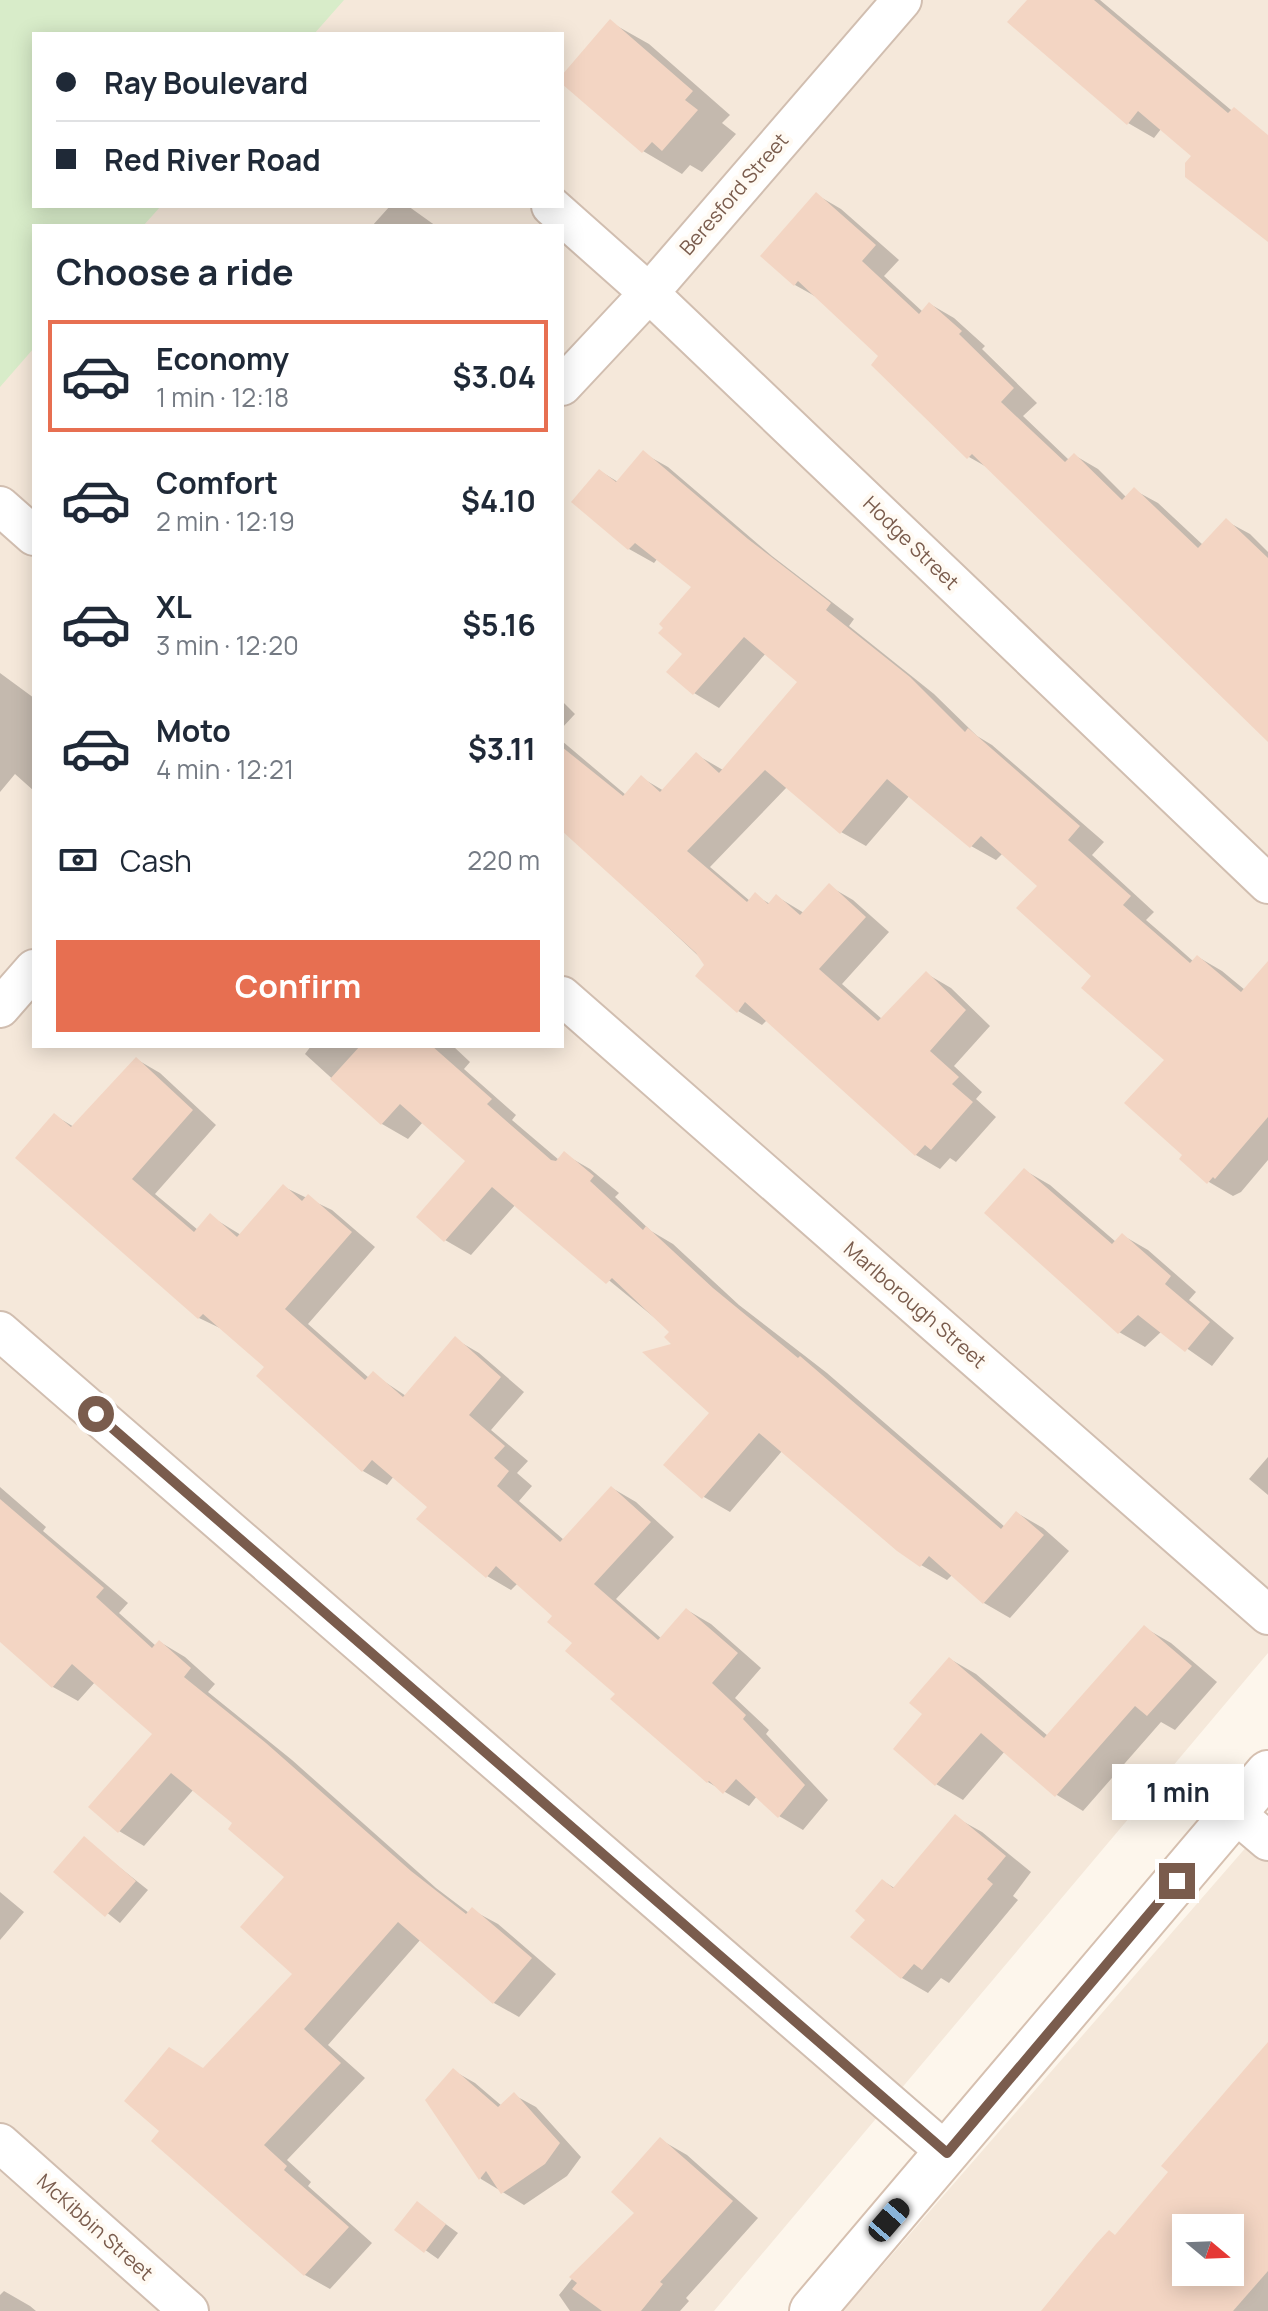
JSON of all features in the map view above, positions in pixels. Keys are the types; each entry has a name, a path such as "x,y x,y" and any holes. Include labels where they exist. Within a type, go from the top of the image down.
{"main road":[{"path":"812,2311 1268,1773"}],"street":[{"name":"Beresford Street","path":"564,384 649,293 902,0"},
{"name":"Hodge Street","path":"553,208 649,293 1268,884"},
{"path":"0,506 32,534"},
{"path":"0,1008 32,971"},
{"name":"Marlborough Street","path":"564,998 1268,1615"},
{"path":"0,1331 947,2153"},
{"path":"1235,1813 1268,1841"},
{"name":"McKibbin Street","path":"0,2143 189,2311"}],"shaded area":[{"path":"0,0 1268,0 1268,1653 714,2311 0,2311"},
{"path":"1268,1822 1268,2311 843,2311"}],"green space":[{"path":"0,0 344,0 316,32 32,32 32,208 159,208 145,224 32,224 32,350 0,387"}],"building":[{"path":"1027,0 1094,0 1228,113 1234,107 1268,135 1268,242 1185,177 1185,163 1191,156 1138,111 1127,125 1007,22"},
{"path":"610,19 693,91 685,100 698,110 662,151 652,142 642,153 564,86 564,73"},
{"path":"816,192 876,245 862,261 919,314 929,302 962,331 959,334 1014,388 1001,402 1065,462 1074,453 1122,500 1134,487 1198,548 1226,518 1268,558 1268,742 972,454 967,459 871,365 878,356 798,281 794,286 760,256"},
{"path":"643,450 748,539 831,603 826,610 910,677 965,732 968,728 1080,826 1068,840 1131,896 1123,905 1190,963 1197,955 1241,992 1268,961 1268,1117 1215,1179 1213,1177 1207,1184 1179,1159 1182,1155 1124,1103 1164,1060 1081,988 1091,976 1016,908 1037,886 981,836 970,848 887,779 840,834 765,770 687,851 747,902 755,892 768,904 776,894 800,915 829,883 866,917 819,969 878,1021 926,971 966,1010 930,1051 959,1077 952,1084 973,1102 931,1150 925,1145 915,1156 745,1002 737,1013 695,976 704,965 696,953 564,833 564,749 623,796 641,775 660,792 696,752 719,773 797,682 744,637 693,695 666,672 682,654 658,633 663,628 659,624 691,587 635,543 628,550 571,502 599,469 616,482"},
{"path":"358,1048 434,1048 492,1099 487,1104 551,1160 556,1161 564,1151 594,1176 590,1181 643,1230 646,1226 713,1288 798,1358 800,1356 1001,1529 1016,1511 1044,1535 983,1604 929,1556 920,1567 897,1551 759,1433 702,1499 663,1465 709,1413 642,1352 671,1344 664,1337 669,1332 612,1278 606,1284 492,1187 444,1242 416,1217 465,1161 400,1104 381,1125 330,1079"},
{"path":"136,1057 193,1110 132,1179 194,1232 210,1213 237,1237 283,1184 302,1201 308,1194 352,1232 285,1309 365,1380 373,1371 403,1397 455,1336 501,1377 469,1415 505,1446 494,1458 509,1471 497,1486 560,1542 611,1486 651,1522 594,1584 658,1640 686,1608 738,1653 712,1683 746,1715 743,1719 805,1785 778,1818 736,1779 723,1794 709,1781 707,1783 610,1699 615,1694 565,1651 572,1643 547,1622 552,1616 496,1566 486,1578 416,1519 427,1507 372,1460 362,1472 256,1376 264,1367 203,1314 198,1319 15,1158 54,1113 71,1127"},
{"path":"1024,1168 1112,1244 1122,1233 1171,1276 1165,1284 1210,1322 1185,1352 1138,1315 1118,1334 984,1213"},
{"path":"0,1499 104,1588 96,1597 152,1648 159,1640 191,1668 184,1677 266,1743 411,1871 466,1914 472,1907 532,1958 493,2004 398,1922 304,2029 341,2063 264,2145 287,2166 284,2170 349,2227 304,2276 151,2141 159,2131 124,2101 169,2047 203,2068 292,1974 240,1927 284,1877 228,1829 232,1823 171,1773 118,1833 88,1807 152,1734 72,1664 52,1688 0,1642"},
{"path":"1144,1625 1192,1666 1147,1716 1135,1706 1055,1797 981,1733 935,1786 893,1749 922,1714 909,1703 949,1657 1044,1738"},
{"path":"955,1814 1006,1856 987,1879 993,1884 922,1970 914,1964 901,1979 850,1937 865,1920 855,1911 882,1879 893,1888"},
{"path":"84,1836 136,1881 105,1917 53,1872"},
{"path":"1268,2042 1268,2271 1233,2311 1041,2311 1096,2244 1109,2230 1115,2235 1168,2172 1161,2166"},
{"path":"453,2068 498,2107 514,2092 560,2143 545,2164 501,2194 486,2171 479,2180 425,2100"},
{"path":"660,2137 733,2201 660,2282 663,2284 641,2311 602,2311 572,2289 577,2283 569,2277 634,2213 611,2192"},
{"path":"417,2201 446,2224 424,2253 394,2230"}],"route":[{"path":"96,1414 947,2153 1177,1881"}]}
